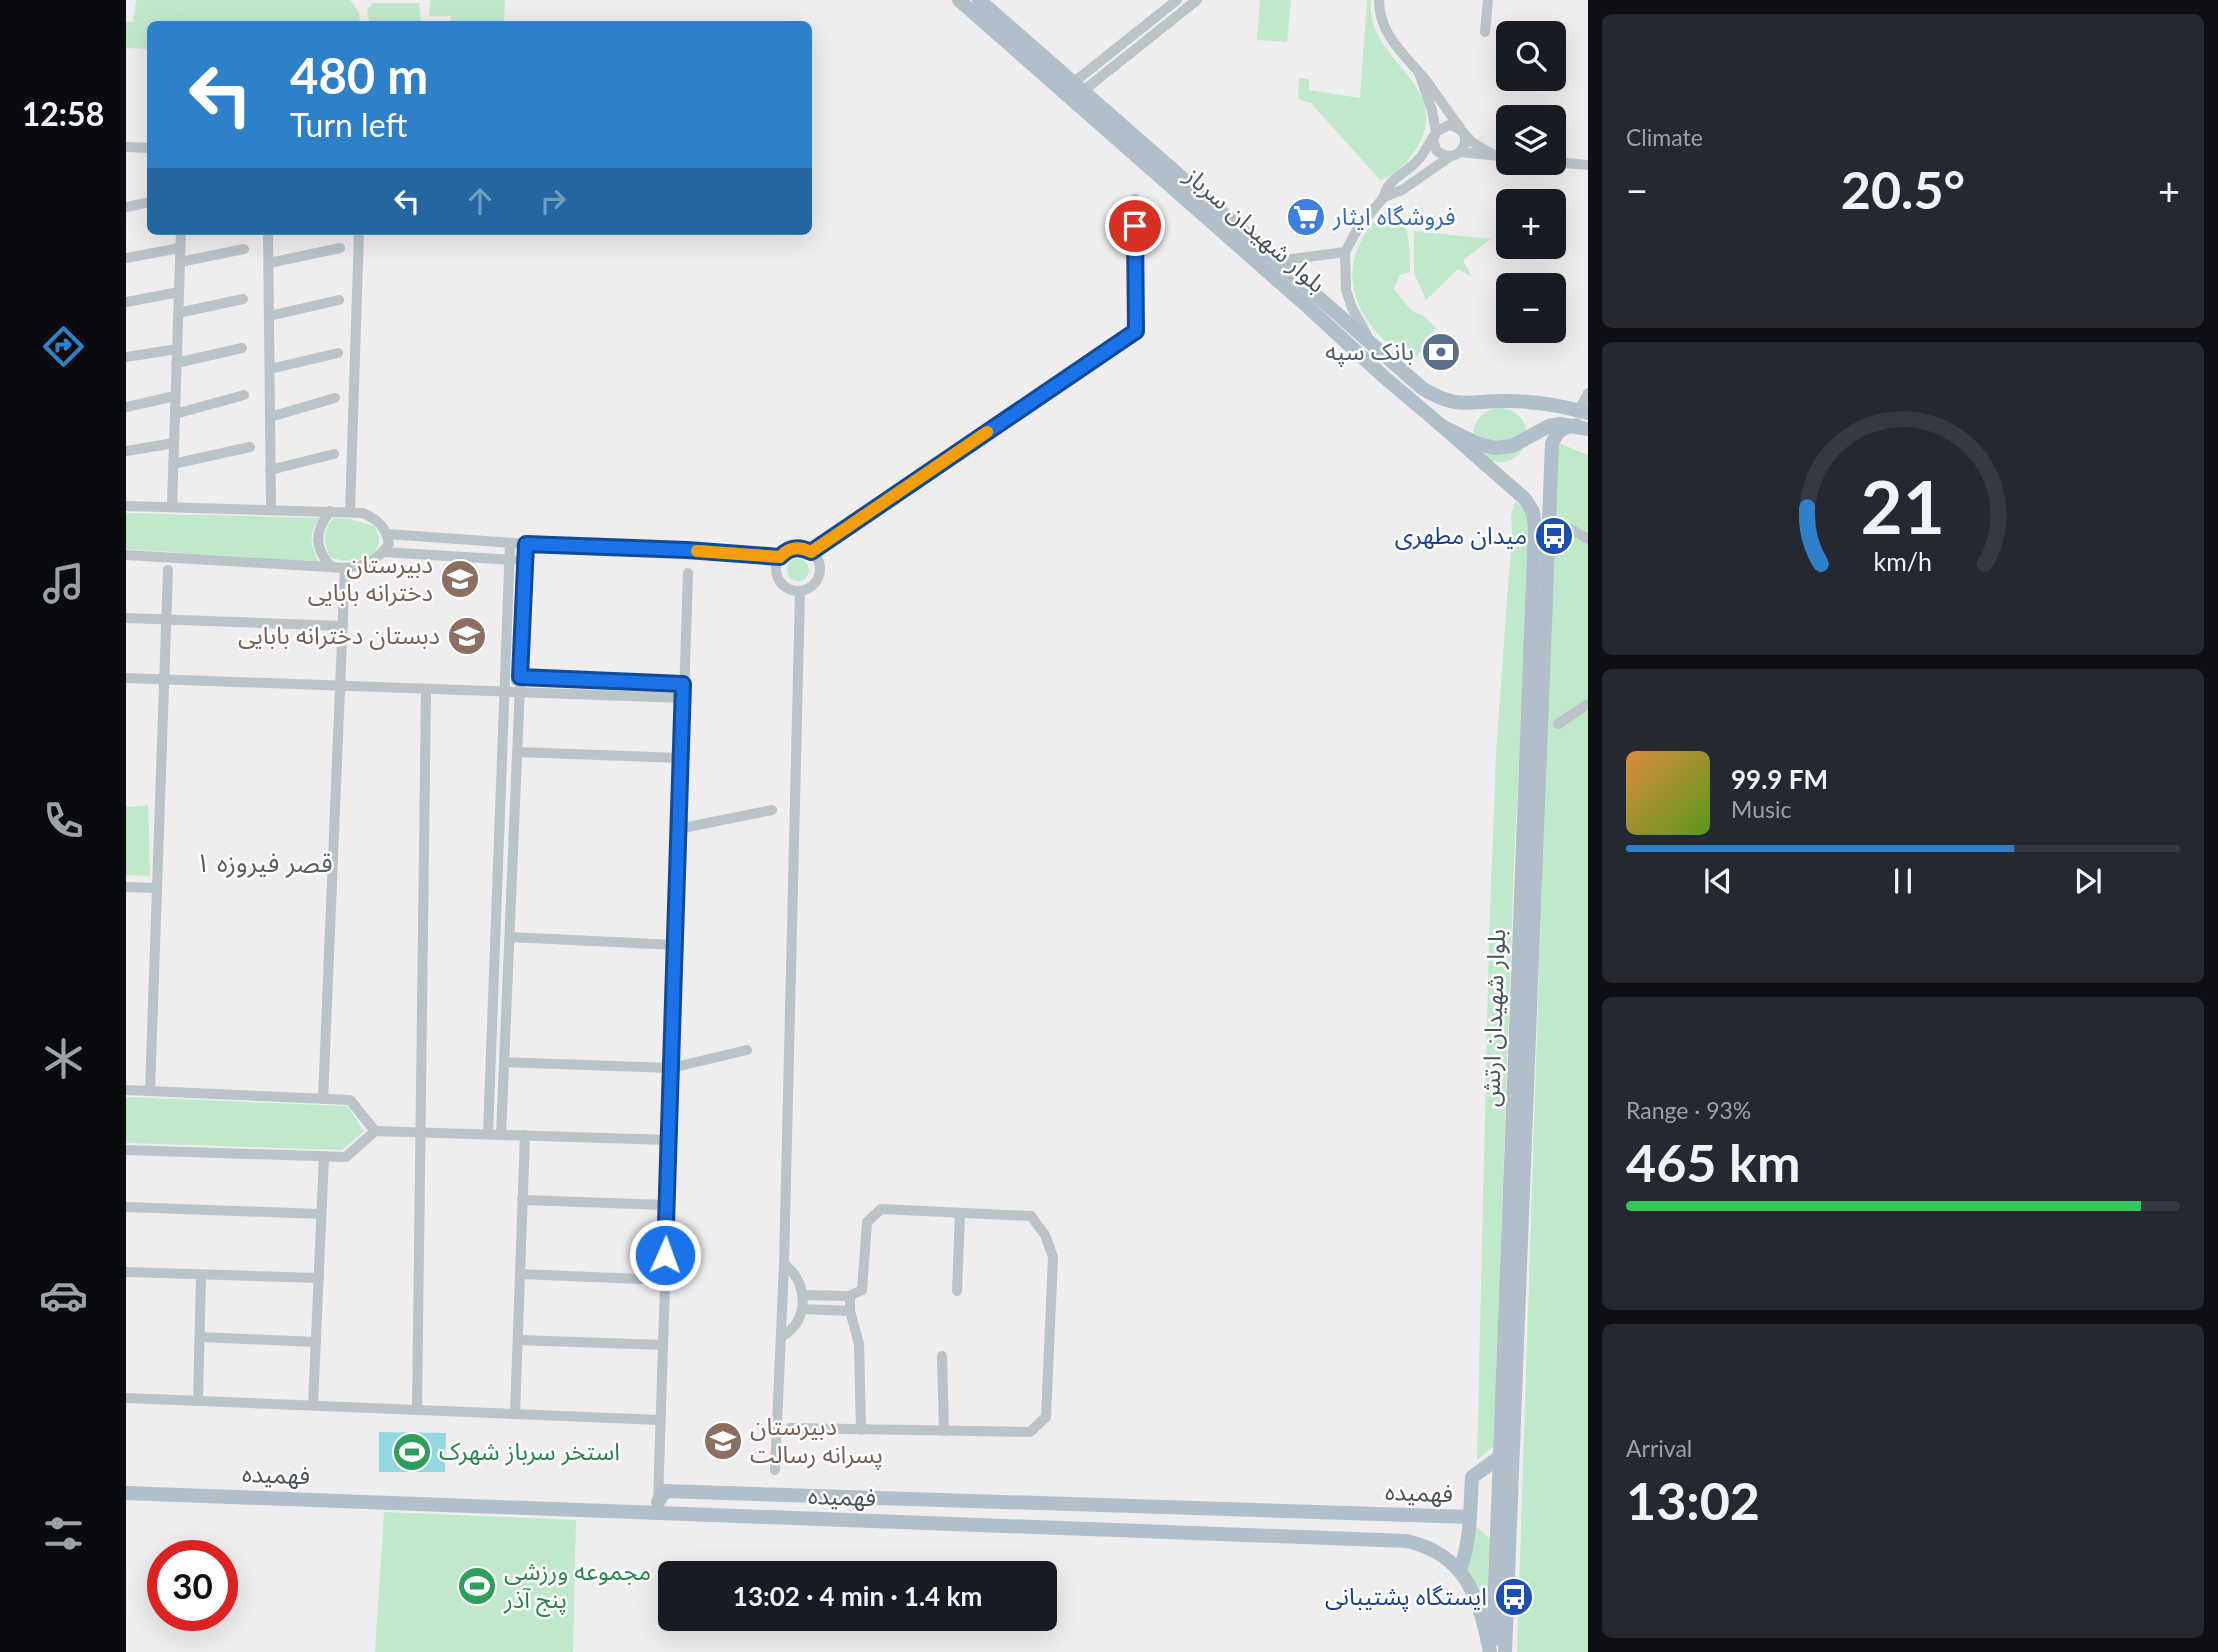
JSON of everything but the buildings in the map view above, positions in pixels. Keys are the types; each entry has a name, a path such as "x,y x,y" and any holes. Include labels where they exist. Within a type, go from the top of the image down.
{"main road":[{"name":"بلوار شهیدان سرباز","path":"959,0 1442,426 1476,443 1495,447 1512,446 1549,426 1582,427"},
{"name":"بلوار شهیدان سرباز","path":"979,0 1422,388 1440,399 1464,405 1507,401 1584,412"},
{"name":"بلوار شهیدان ارتش","path":"1442,426 1525,499 1533,512 1535,527 1501,1456 1491,1652"},
{"name":"بلوار شهیدان ارتش","path":"1505,1652 1552,444 1555,435 1562,428 1582,427"},
{"path":"1460,1570 1470,1517 1472,1477 1501,1456"},
{"name":"فهمیده","path":"658,1507 665,1491 1470,1517"},
{"name":"فهمیده","path":"126,1493 658,1507 1407,1541 1438,1552 1460,1570 1474,1594 1491,1652"}],"street":[{"path":"1078,87 1177,0"},
{"path":"1078,87 1197,0"},
{"path":"1379,0 1381,22 1397,48 1461,130 1472,142 1494,156"},
{"path":"1485,32 1488,0"},
{"path":"1419,73 1429,99 1435,134 1434,146 1437,151 1494,156"},
{"path":"1384,197 1389,185 1416,162 1444,125 1461,130"},
{"path":"1377,349 1352,308 1346,290 1345,252 1358,228 1384,197 1402,190 1456,154 1465,142 1461,130"},
{"path":"126,147 147,149"},
{"path":"1566,163 1588,165"},
{"path":"811,552 1136,331 1135,199"},
{"path":"126,207 147,203"},
{"path":"172,506 181,235"},
{"path":"268,235 271,509"},
{"path":"350,512 359,235"},
{"path":"269,264 340,247"},
{"path":"126,258 180,248"},
{"path":"180,262 244,249"},
{"path":"1277,261 1345,252"},
{"path":"126,302 179,292"},
{"path":"178,313 243,299"},
{"path":"269,316 339,300"},
{"path":"176,363 242,348"},
{"path":"126,357 177,349"},
{"path":"270,369 338,353"},
{"path":"1584,412 1588,393"},
{"path":"175,414 244,395"},
{"path":"126,407 175,396"},
{"path":"270,417 335,398"},
{"path":"126,451 174,443"},
{"path":"173,464 250,447"},
{"path":"270,470 334,454"},
{"path":"126,506 363,513 373,518 387,534 389,544 375,560 362,566 345,568 126,555"},
{"path":"330,511 319,528 318,536 321,555 331,567"},
{"path":"1565,526 1588,539"},
{"path":"387,534 780,557"},
{"path":"488,1134 510,543"},
{"path":"501,1135 526,544"},
{"path":"798,547 811,552 819,564 818,579 800,591 787,588 776,570 780,557 791,548 798,547"},
{"path":"383,552 525,561"},
{"path":"323,1099 345,568"},
{"path":"150,1091 168,570"},
{"path":"658,1507 688,573"},
{"path":"775,1470 784,1264 800,591"},
{"path":"126,618 343,626"},
{"path":"504,691 520,677 683,684"},
{"path":"126,678 682,698"},
{"path":"416,1410 426,689"},
{"path":"1558,724 1588,704"},
{"path":"517,752 681,758"},
{"path":"678,829 772,810"},
{"path":"126,887 157,888"},
{"path":"510,937 675,945"},
{"path":"505,1062 671,1068 747,1050"},
{"path":"126,1090 350,1100 375,1131"},
{"path":"126,1150 345,1157 375,1131 669,1140"},
{"path":"515,1414 525,1135"},
{"path":"313,1405 324,1156"},
{"path":"522,1200 667,1205"},
{"path":"126,1207 321,1214"},
{"path":"790,1428 1030,1432 1046,1417 1053,1256 1045,1235 1031,1216 881,1209 867,1222 862,1290 850,1296 802,1295"},
{"path":"957,1291 960,1213"},
{"path":"781,1337 792,1331 799,1322 802,1309 802,1295 792,1270 784,1264"},
{"path":"126,1272 318,1278"},
{"path":"520,1274 664,1280"},
{"path":"198,1401 201,1275"},
{"path":"850,1296 850,1311 859,1344 861,1430"},
{"path":"802,1309 850,1311"},
{"path":"200,1337 316,1342"},
{"path":"518,1340 663,1345"},
{"path":"942,1356 944,1431"},
{"path":"126,1398 660,1420"}],"green space":[{"path":"136,0 350,0 359,12 360,21 147,21 147,49 126,48 126,22 133,22"},
{"path":"430,0 505,0 504,21 450,21 451,16 429,16"},
{"path":"1260,0 1291,0 1287,42 1257,40"},
{"path":"1367,0 1371,0 1373,22 1381,41 1419,92 1426,110 1425,130 1413,154 1394,173 1380,180 1311,103 1298,99 1299,78 1309,79 1309,90 1360,98"},
{"path":"373,3 419,3 421,21 369,21 367,10"},
{"path":"1387,210 1401,221 1409,245 1410,272 1400,275 1394,289 1411,310 1425,317 1436,328 1424,340 1427,344 1416,357 1405,358 1377,333 1357,301 1353,285 1356,253 1373,223"},
{"path":"1414,231 1491,239 1463,260 1472,277 1458,269 1426,300 1414,273"},
{"path":"1500,408 1519,416 1527,435 1519,454 1500,462 1481,454 1473,435 1481,416"},
{"path":"1556,442 1588,455 1588,1652 1517,1652"},
{"path":"1515,501 1530,515 1531,534 1514,862 1494,1446 1477,1460 1496,753 1511,516"},
{"path":"126,513 320,518 312,534 314,551 319,562 126,549"},
{"path":"334,518 350,519 374,526 379,537 374,552 359,560 330,557 325,536 327,527"},
{"path":"798,559 806,562 809,570 806,578 798,581 790,578 787,570 790,562"},
{"path":"148,805 150,876 126,875 126,807"},
{"path":"126,1097 347,1106 364,1131 342,1150 126,1143"},
{"name":"مجموعه ورزشی پنج آذر","path":"384,1512 576,1520 573,1652 375,1652"},
{"path":"1473,1524 1492,1540 1491,1592 1487,1599 1465,1569"}],"water":[{"name":"استخر سرباز شهرک","path":"379,1432 446,1433 445,1472 379,1472"}],"slow traffic":[{"path":"697,551 780,557 791,548 798,547 811,552 987,432"}],"place":[{"name":"فروشگاه ایثار","path":"1306,217"},
{"name":"بانک سپه","path":"1441,352"},
{"name":"میدان مطهری","path":"1554,536"},
{"name":"دبیرستان دخترانه بابایی","path":"460,579"},
{"name":"دبستان دخترانه بابایی","path":"467,636"},
{"name":"دبیرستان پسرانه رسالت","path":"723,1441"},
{"name":"استخر سرباز شهرک","path":"412,1452"},
{"name":"مجموعه ورزشی پنج آذر","path":"477,1586"},
{"name":"ایستگاه پشتیبانی","path":"1514,1597"}],"district":[{"name":"قصر فیروزه ۱","path":"264,863"}],"route":[{"path":"665,1255 683,684 520,677 526,544 687,550 780,557 791,548 798,547 811,552 1136,331 1135,226"}]}
